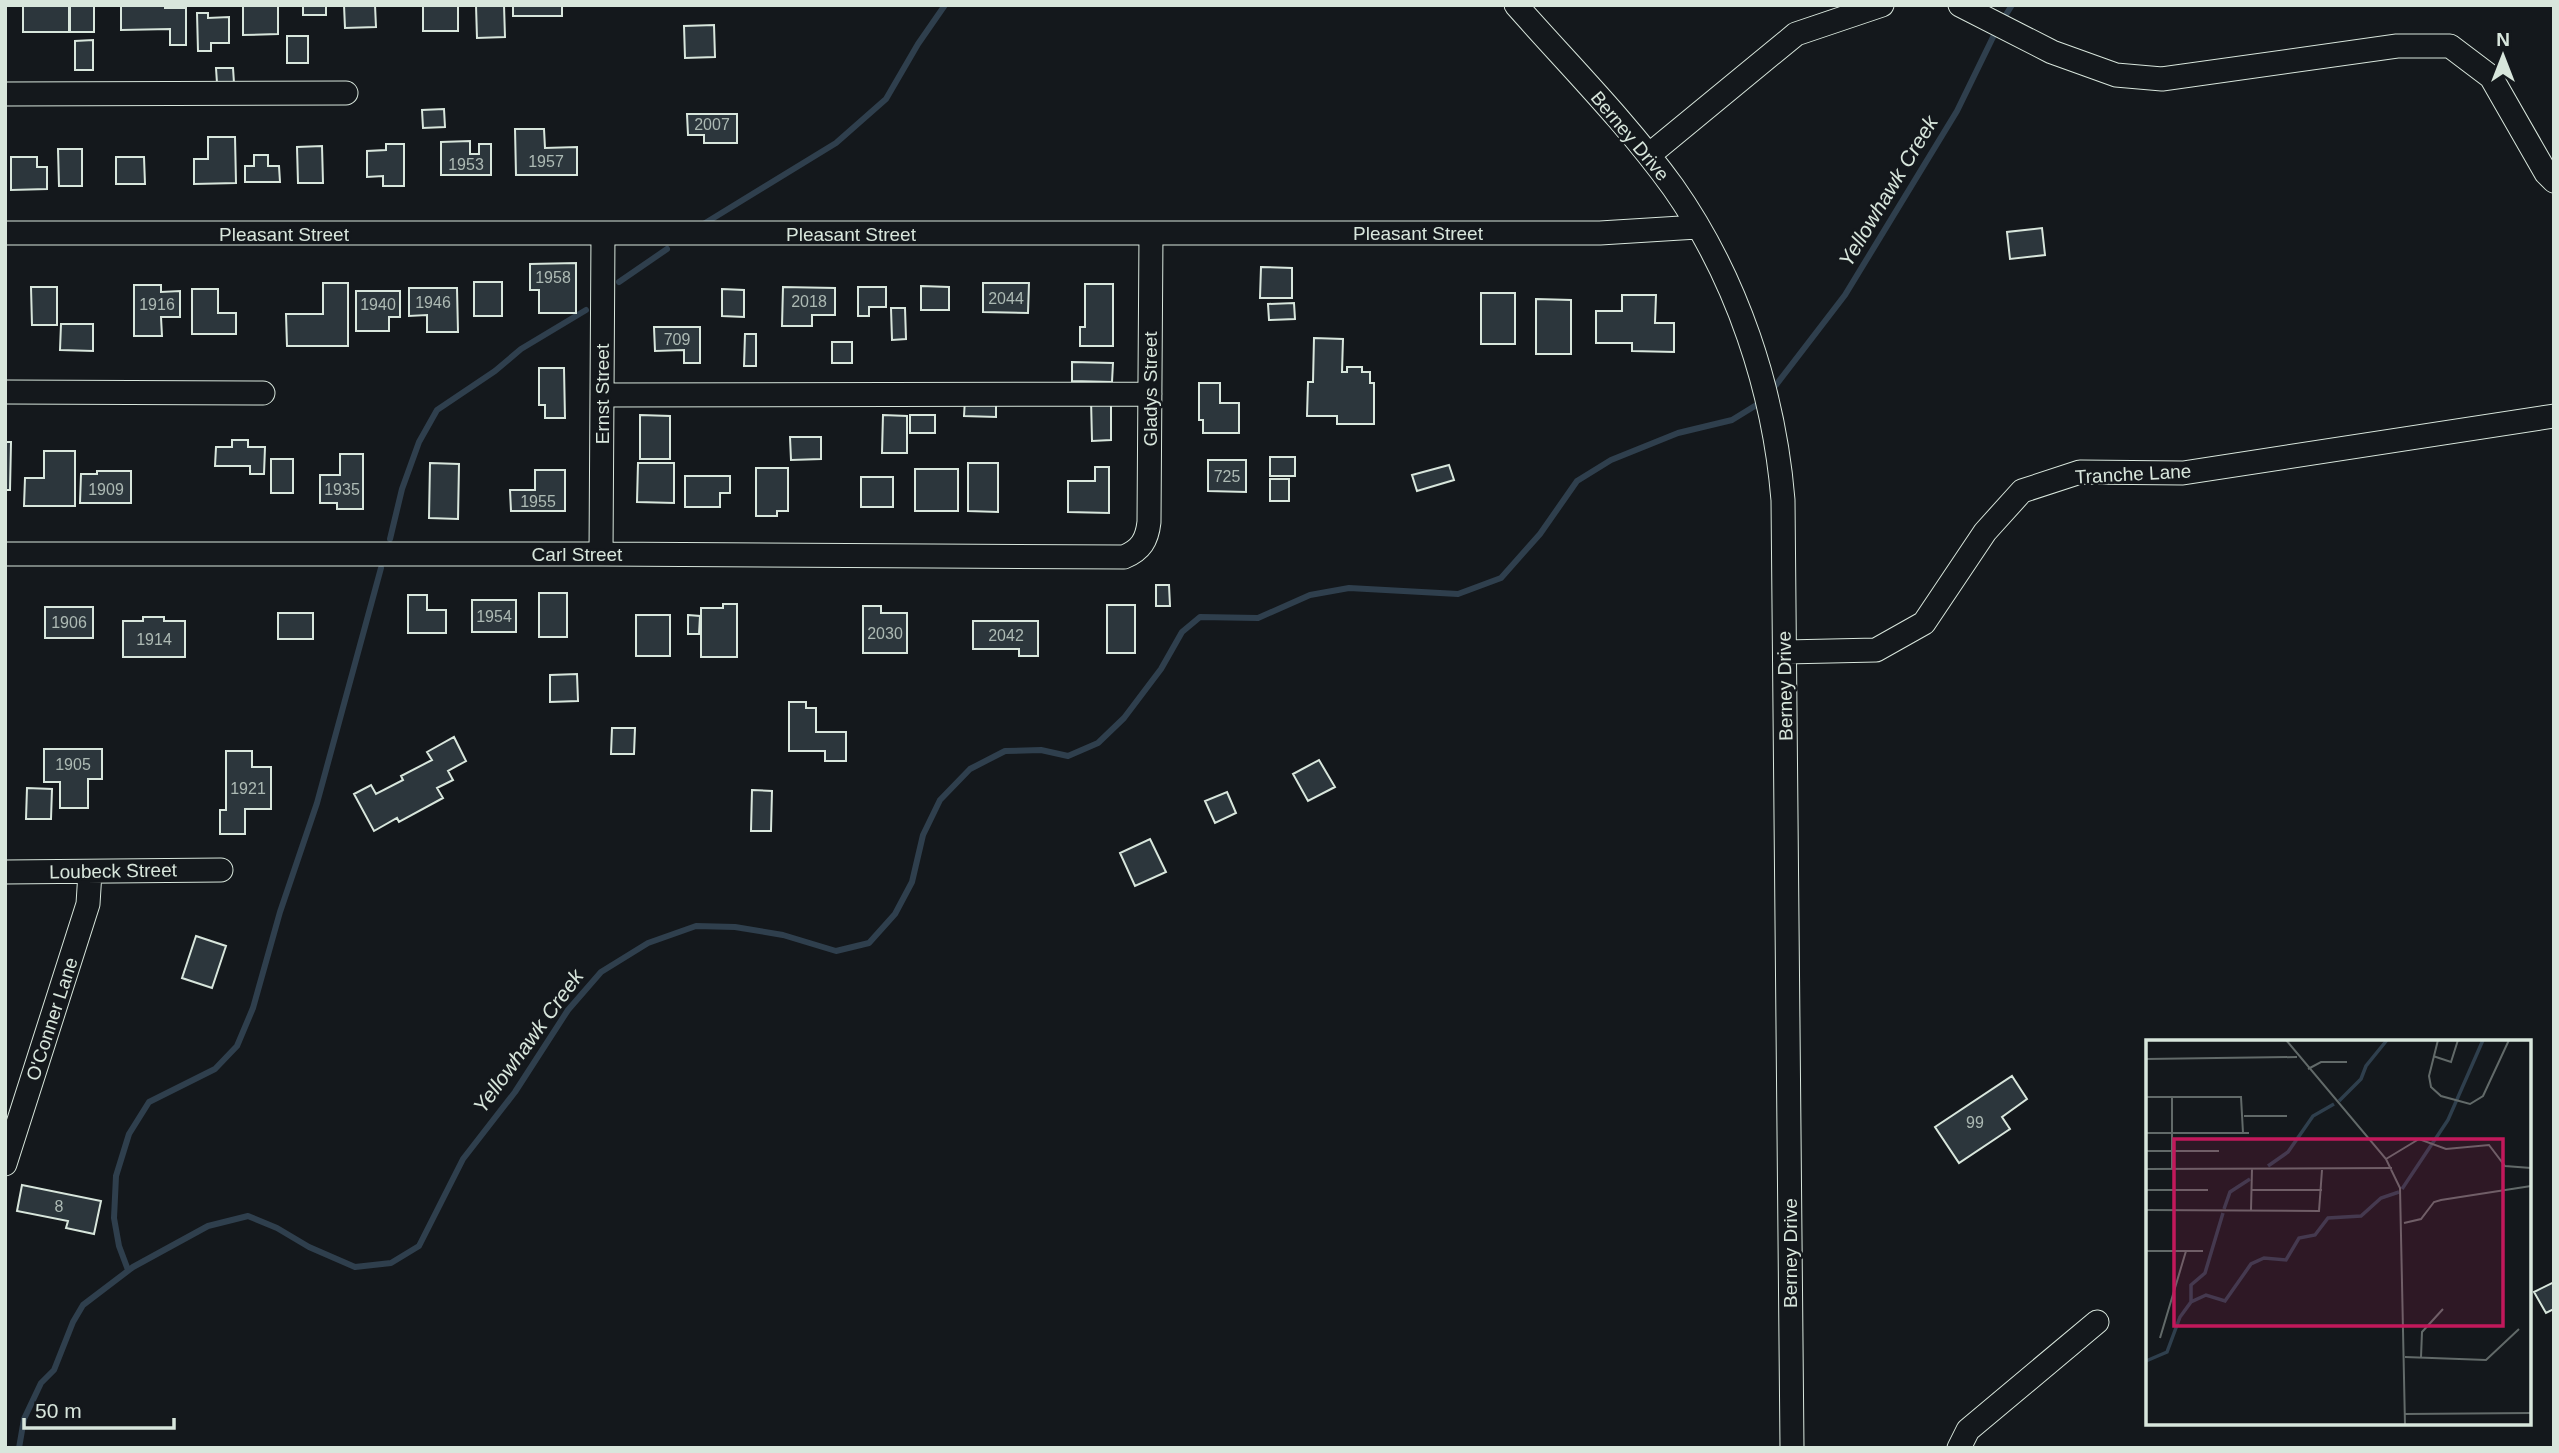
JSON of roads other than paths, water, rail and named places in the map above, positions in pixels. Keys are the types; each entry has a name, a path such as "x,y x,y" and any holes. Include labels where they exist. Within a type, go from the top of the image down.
{"street":[{"name":"Berney Drive","path":"1516,5 1649,155 1674,189 1724,277 1745,327 1769,401 1783,500 1791,1448"},
{"path":"1649,155 1796,34 1882,5"},
{"path":"1968,9 2052,52 2116,75 2162,79 2397,46 2450,46 2490,78 2546,173 2554,181"},
{"path":"5,94 346,93"},
{"name":"Pleasant Street","path":"5,233 1600,233 1697,227"},
{"name":"Ernst Street","path":"601,554 603,234"},
{"name":"Gladys Street","path":"1143,544 1149,522 1151,234"},
{"path":"5,393 263,393"},
{"path":"602,395 1150,394"},
{"name":"Tranche Lane","path":"1785,652 1876,650 1924,623 1985,532 2022,491 2080,472 2183,473 2554,416"},
{"name":"Carl Street","path":"5,554 1124,557 1136,552 1143,544"},
{"name":"Loubeck Street","path":"5,872 221,870"},
{"name":"O'Conner Lane","path":"5,1164 88,904 90,872"},
{"path":"1959,1448 1968,1430 2097,1322"}],"waterway":[{"name":"Yellowhawk Creek","path":"702,225 836,143 886,99 918,44 945,5"},
{"name":"Yellowhawk Creek","path":"2002,21 2012,5"},
{"name":"Yellowhawk Creek","path":"1776,385 1845,295 1957,111 1996,31"},
{"name":"Yellowhawk Creek","path":"619,282 667,249"},
{"name":"Yellowhawk Creek","path":"390,539 402,489 419,442 437,410 495,371 521,349 586,310"},
{"name":"Yellowhawk Creek","path":"19,1448 24,1419 41,1383 54,1370 73,1322 83,1305 133,1267 208,1226 248,1216 355,1267 391,1263 419,1246 463,1159 515,1092 568,1010 601,972 648,943 696,926 735,927 783,935 836,951 869,943 895,914 912,882 923,835 940,800 970,769 1005,751 1041,750 1068,756 1098,743 1124,718 1161,669 1182,632 1200,617 1258,618 1310,595 1349,588 1458,594 1501,578 1540,534 1577,481 1611,460 1678,433 1732,420 1758,404"},
{"name":"Yellowhawk Creek","path":"128,1270 119,1246 114,1218 116,1176 129,1134 149,1102 215,1069 237,1046 253,1008 280,912 317,803 381,568"}]}
